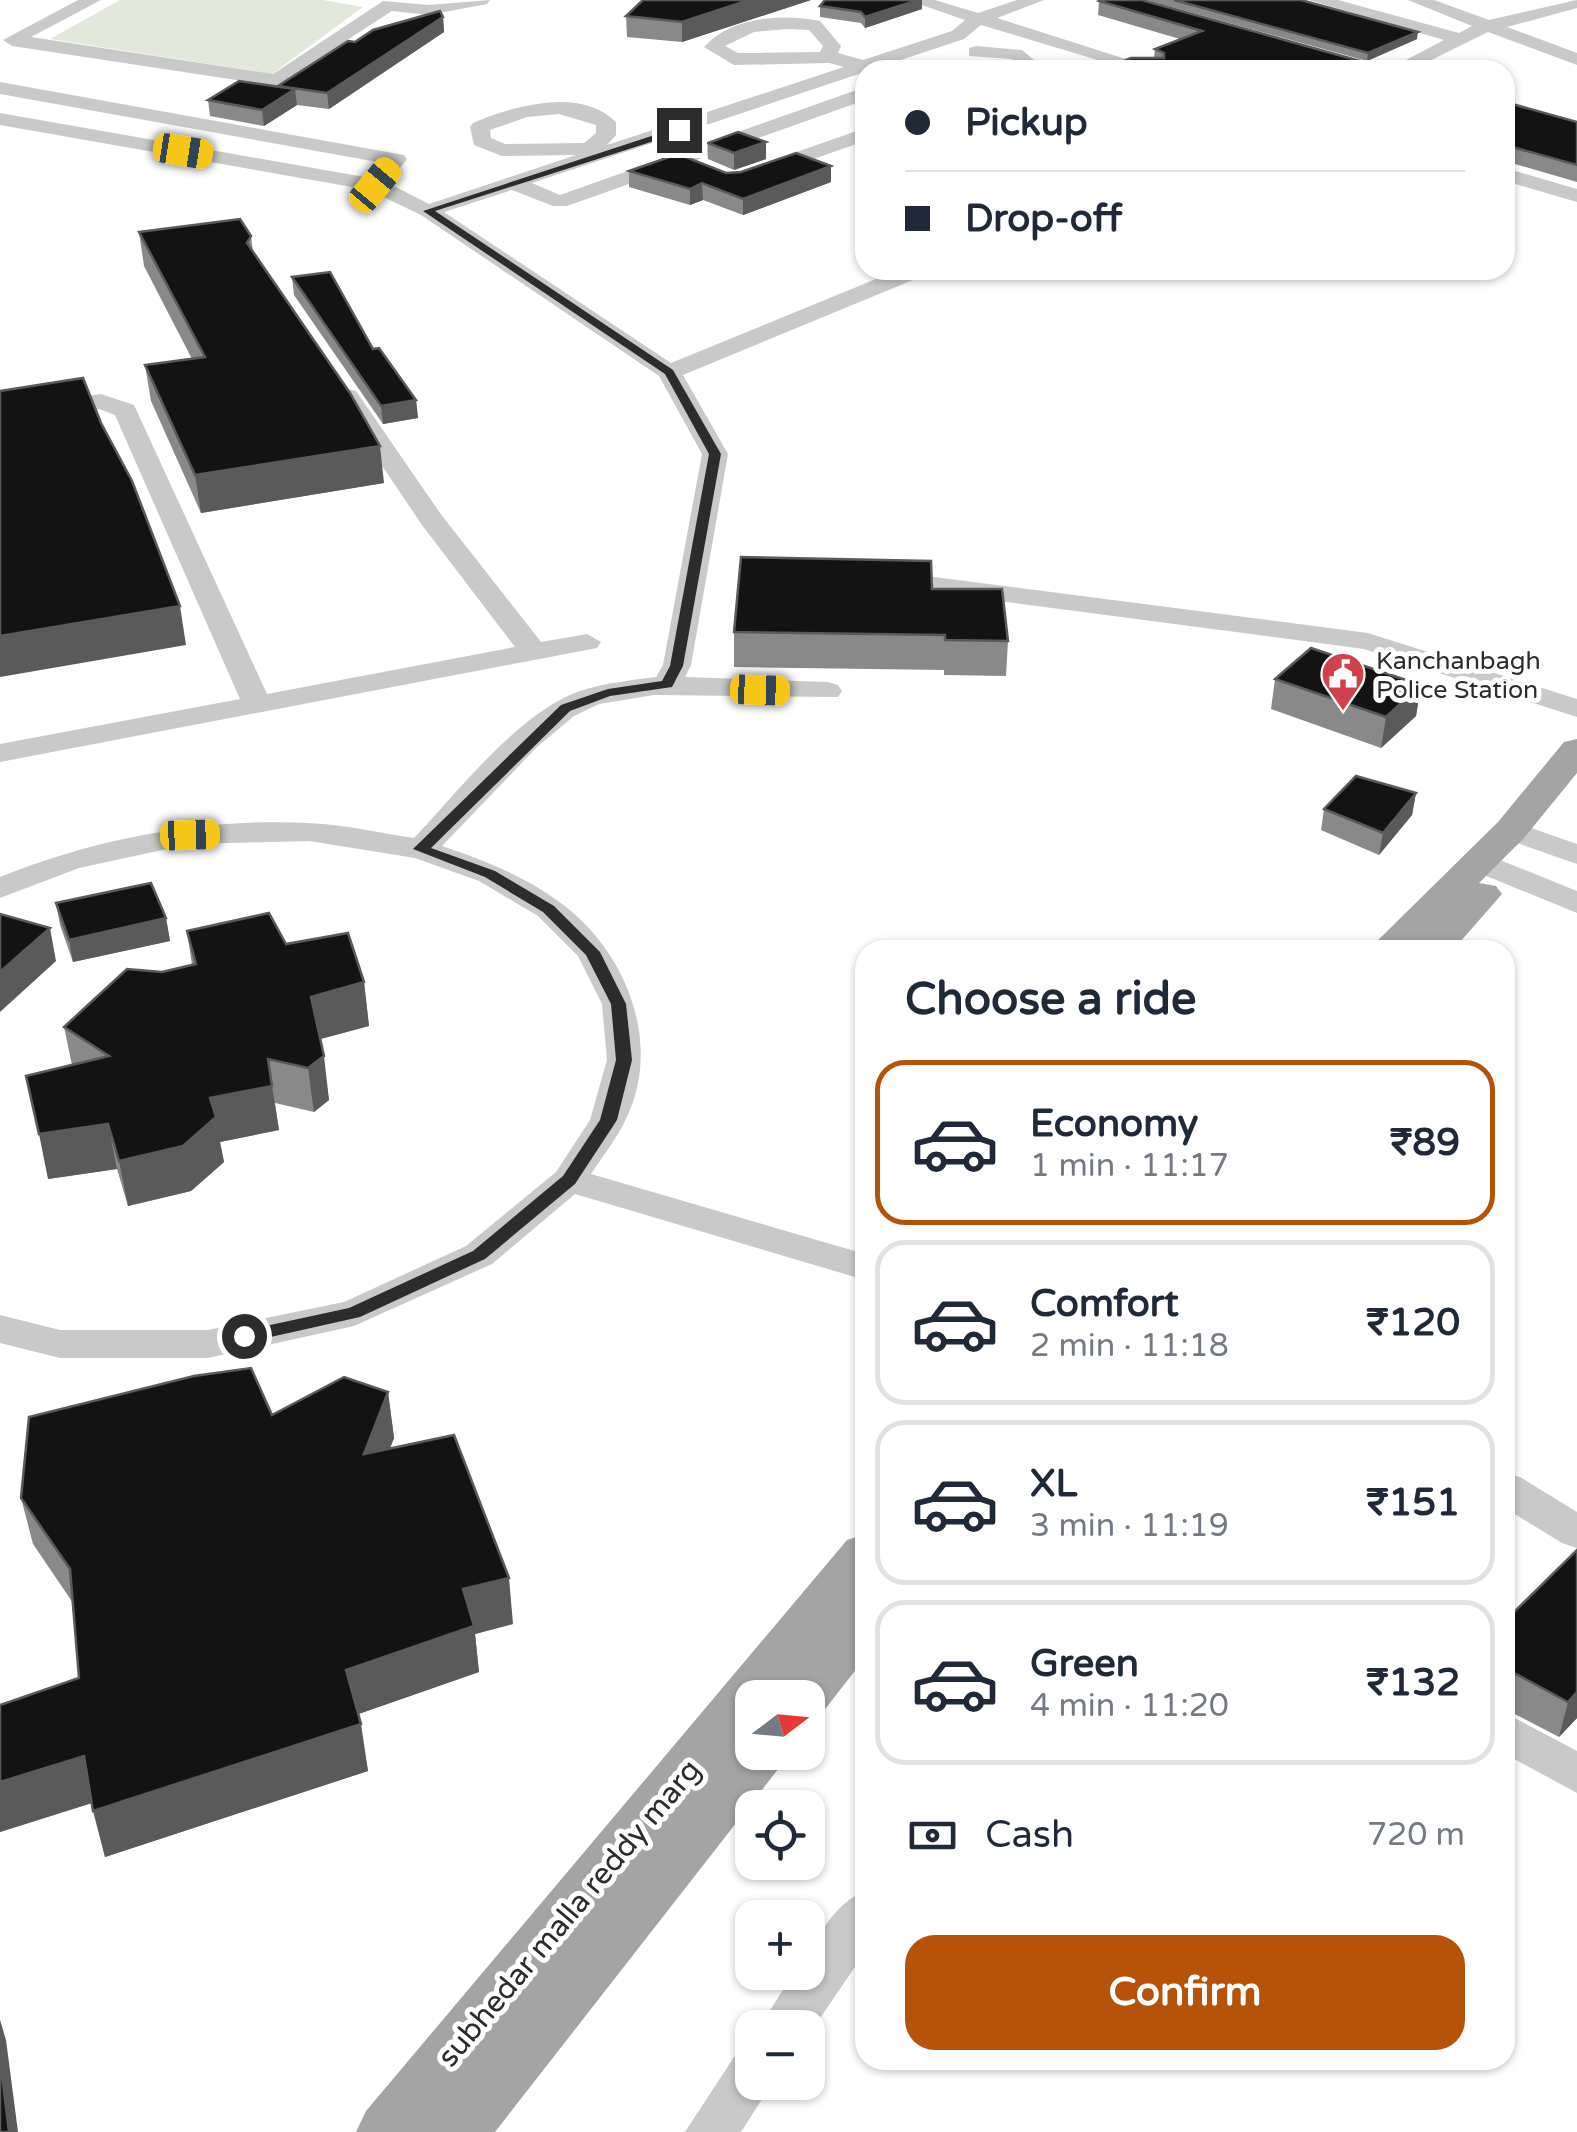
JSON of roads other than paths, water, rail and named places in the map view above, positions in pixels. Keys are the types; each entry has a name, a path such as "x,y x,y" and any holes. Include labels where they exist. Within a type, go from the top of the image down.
{"main road":[{"path":"1523,834 1577,750"},
{"path":"1400,940 1577,790"},
{"path":"1439,940 1490,866"},
{"name":"subhedar malla reddy marg","path":"388,2132 855,1566"},
{"path":"817,1680 855,1632"},
{"name":"subhedar malla reddy marg","path":"456,2132 745,1770"}],"lane":[{"path":"6,38 92,0"},
{"path":"359,0 430,10 481,0"},
{"path":"916,0 1117,60"},
{"path":"887,60 958,36 977,19 1035,0"},
{"path":"1318,0 1464,39"},
{"path":"1417,0 1577,58"},
{"path":"1418,60 1485,27 1577,2"},
{"path":"6,38 276,80 389,5"},
{"path":"830,57 832,46 814,26 786,22 729,33 713,46 734,60 830,57 855,64"},
{"path":"958,36 990,46 968,55 1015,54 1024,60"},
{"path":"428,211 604,150 641,143 855,71"},
{"path":"0,88 397,159 375,185"},
{"path":"514,184 560,202 855,96"},
{"path":"548,108 586,110 606,122 606,134 592,147 604,150 502,150 481,141 480,127 510,113 548,108"},
{"path":"0,119 375,185 428,211 669,372 715,454 677,666 668,684"},
{"path":"641,143 724,177 855,137"},
{"path":"1515,177 1577,196"},
{"path":"669,372 893,280"},
{"path":"332,372 430,519 532,651"},
{"path":"0,415 101,401 125,410 257,704"},
{"path":"934,584 1368,641 1577,708"},
{"path":"0,753 587,642"},
{"path":"421,849 566,708 608,693 668,684 828,691"},
{"path":"0,888 70,860 190,835 309,832 421,849 490,874 549,909 592,952 618,1004 624,1060 608,1120 569,1180 479,1255 354,1313 208,1344 60,1344 0,1329"},
{"path":"1523,834 1577,854"},
{"path":"1490,866 1577,904"},
{"path":"569,1180 855,1264"},
{"path":"1515,1494 1577,1532"},
{"path":"1515,1737 1577,1774"},
{"path":"797,2010 855,1926"},
{"path":"711,2132 735,2097"}],"place":[{"name":"Kanchanbagh Police Station","path":"1343,712"}]}
